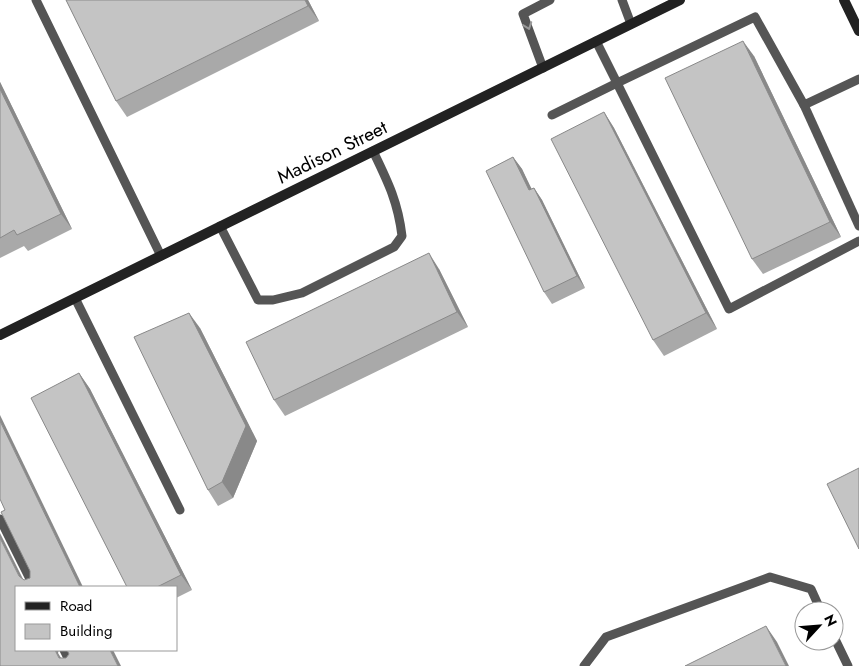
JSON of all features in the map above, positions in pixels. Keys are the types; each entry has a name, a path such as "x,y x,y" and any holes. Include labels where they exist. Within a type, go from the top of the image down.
{"street":[{"name":"Madison Street","path":"0,335 680,0"},
{"path":"844,0 859,31"}],"lane":[{"path":"36,0 160,256"},
{"path":"543,68 523,14 550,0"},
{"path":"622,0 632,24"},
{"path":"552,116 755,17 804,105 859,226"},
{"path":"596,41 729,309 859,242"},
{"path":"804,105 859,79"},
{"path":"220,226 258,300 273,300 302,293 394,247 402,236 400,214 391,188 373,151"},
{"path":"75,298 180,510"},
{"path":"0,519 34,586"},
{"path":"584,666 606,637 770,576 811,589 816,601"},
{"path":"64,651 72,666"},
{"path":"840,651 848,666"}],"building":[{"path":"66,0 305,0 308,6 116,101"},
{"path":"743,41 830,222 752,259 665,78"},
{"path":"0,89 61,214 17,235 14,230 0,238"},
{"path":"604,112 706,313 653,340 551,139"},
{"path":"513,157 529,190 534,188 577,276 544,292 486,171"},
{"path":"429,253 457,312 274,400 246,342"},
{"path":"189,313 246,426 222,482 208,490 134,337"},
{"path":"79,373 181,575 159,586 126,586 31,398"},
{"path":"0,421 80,586 15,586 15,651 56,651 59,658 66,658 69,654 68,651 110,651 118,666 0,666 0,538 19,576 24,580 30,578 30,571 1,512 5,510 0,499"},
{"path":"859,468 859,549 827,484"},
{"path":"766,626 786,666 685,666"}]}
